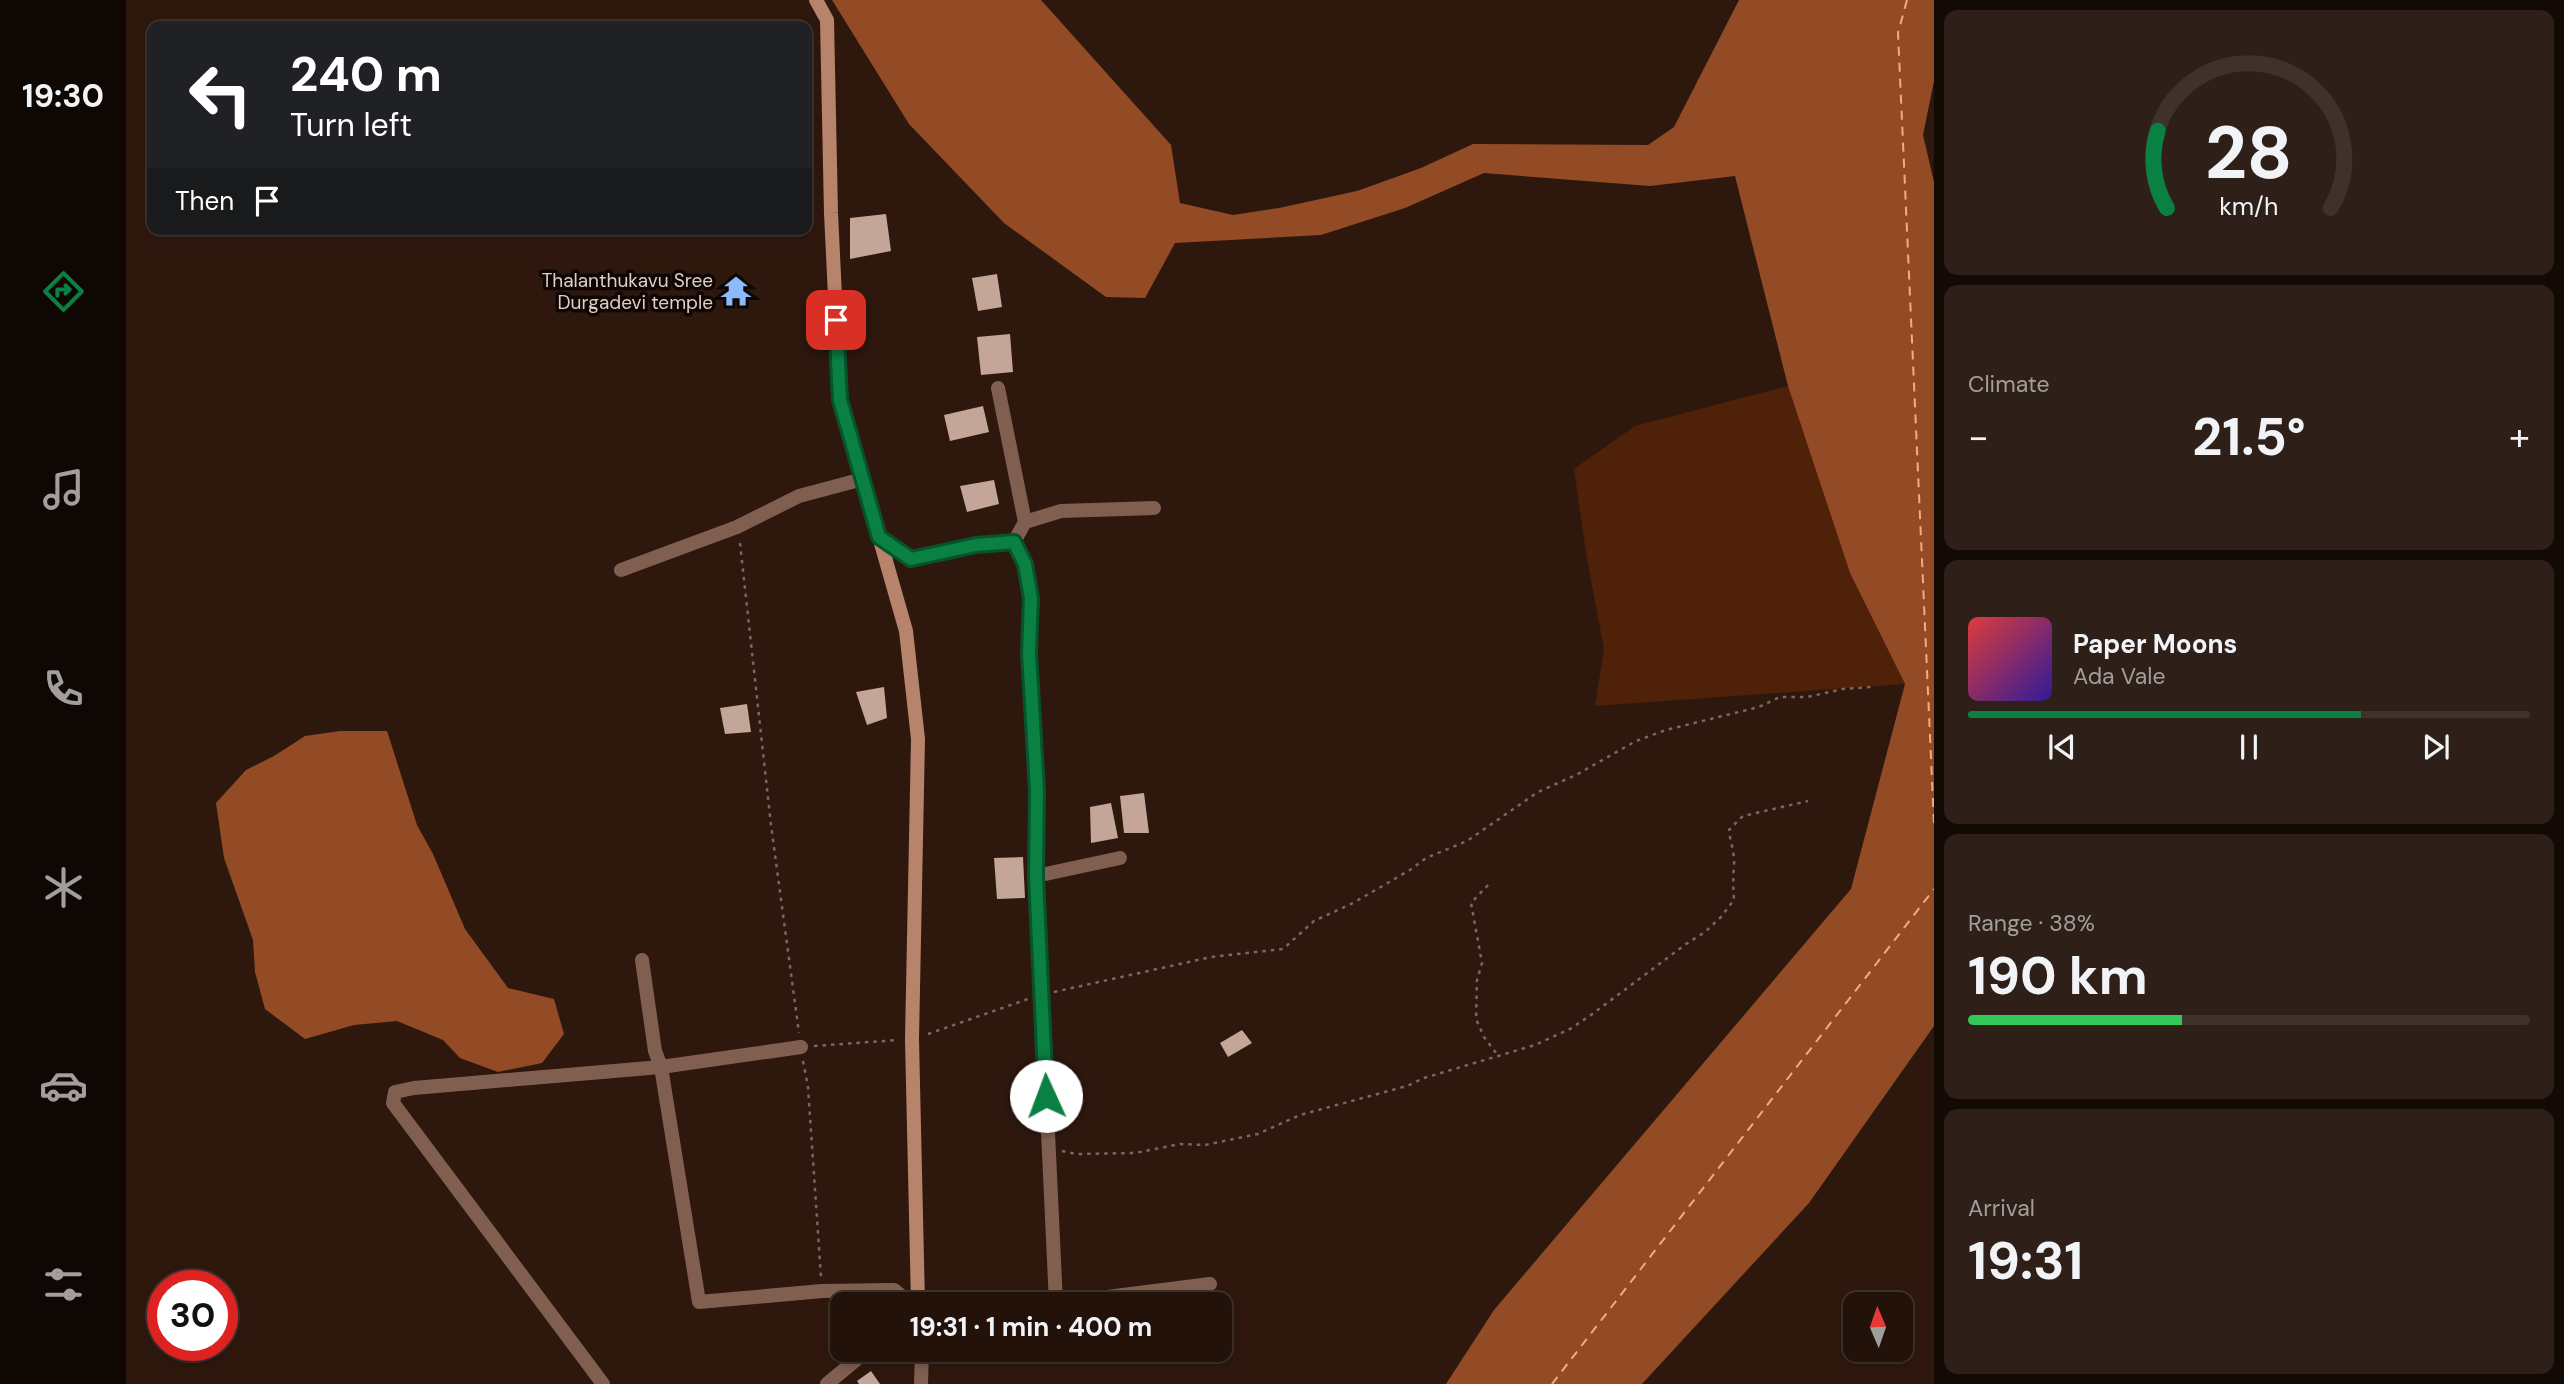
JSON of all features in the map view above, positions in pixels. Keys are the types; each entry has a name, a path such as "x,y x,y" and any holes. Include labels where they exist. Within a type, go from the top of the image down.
{"main road":[{"path":"816,0 827,20 831,213 840,400 906,631 918,739 912,1039 918,1292"}],"street":[{"path":"998,388 1025,522 1014,542"},
{"path":"621,570 737,527 799,496 863,479"},
{"path":"1025,522 1061,511 1154,508"},
{"path":"879,537 911,559 976,545 1014,542"},
{"path":"1014,542 1025,564 1031,598 1029,653 1037,791 1036,876 1054,1292"},
{"path":"1036,876 1120,858"},
{"path":"642,960 654,1051 661,1067 699,1302 822,1291 896,1292"},
{"path":"603,1384 393,1104 395,1092 414,1088 661,1067 801,1047"},
{"path":"1144,1292 1210,1284"},
{"path":"827,1384 853,1362"},
{"path":"921,1384 922,1362"}],"path":[{"path":"737,527 747,590 771,825 808,1087 822,1291"},
{"path":"1042,994 1073,990 1211,957 1283,949 1314,921 1353,903 1426,858 1466,841 1538,792 1576,775 1636,741 1665,730 1759,707 1780,697 1807,697 1843,689 1872,687"},
{"path":"1048,1147 1076,1154 1135,1153 1258,1134 1300,1115 1407,1086 1424,1077 1535,1045 1570,1029 1705,932 1721,917 1734,900 1732,879 1735,862 1729,830 1743,816 1808,801"},
{"path":"1488,885 1471,903 1482,963 1477,980 1476,1019 1484,1037 1499,1057"}],"shaded area":[{"path":"832,0 1041,0 1171,145 1180,203 1233,215 1357,191 1421,168 1473,144 1648,145 1674,127 1739,0 1934,0 1934,81 1923,135 1934,182 1934,1026 1809,1203 1642,1384 1446,1384 1494,1310 1851,889 1905,684 1850,573 1788,386 1735,176 1650,186 1484,173 1405,208 1321,235 1175,243 1145,298 1106,297 1004,223 909,124"},
{"path":"1788,386 1850,573 1905,684 1595,706 1604,649 1574,469 1635,426"},
{"path":"340,731 387,731 417,825 433,854 465,929 508,988 554,999 564,1034 542,1063 498,1072 460,1058 443,1040 397,1021 354,1025 305,1039 265,1009 255,972 253,940 224,858 216,803 246,770 305,736"}],"building":[{"path":"886,214 891,251 850,259 850,218"},
{"path":"997,274 1002,307 978,311 972,278"},
{"path":"1010,334 1013,372 981,375 977,337"},
{"path":"983,406 989,432 950,441 944,415"},
{"path":"994,480 999,504 967,512 960,486"},
{"path":"884,687 887,718 867,725 856,692"},
{"path":"747,704 751,732 725,734 720,708"},
{"path":"1144,793 1149,833 1124,833 1120,796"},
{"path":"1111,803 1118,838 1091,843 1090,807"},
{"path":"1023,857 1025,898 997,899 994,858"},
{"path":"1242,1030 1252,1043 1228,1057 1220,1043"},
{"path":"871,1371 880,1384 859,1384 857,1381"}],"ferry route":[{"path":"1907,0 1898,33 1934,824"},
{"path":"1552,1384 1934,889"}],"place":[{"name":"Thalanthukavu Sree Durgadevi temple","path":"736,291"}],"route":[{"path":"836,320 840,400 879,537 911,559 976,545 1014,542 1025,564 1031,598 1029,653 1037,791 1036,876 1046,1096"}]}
